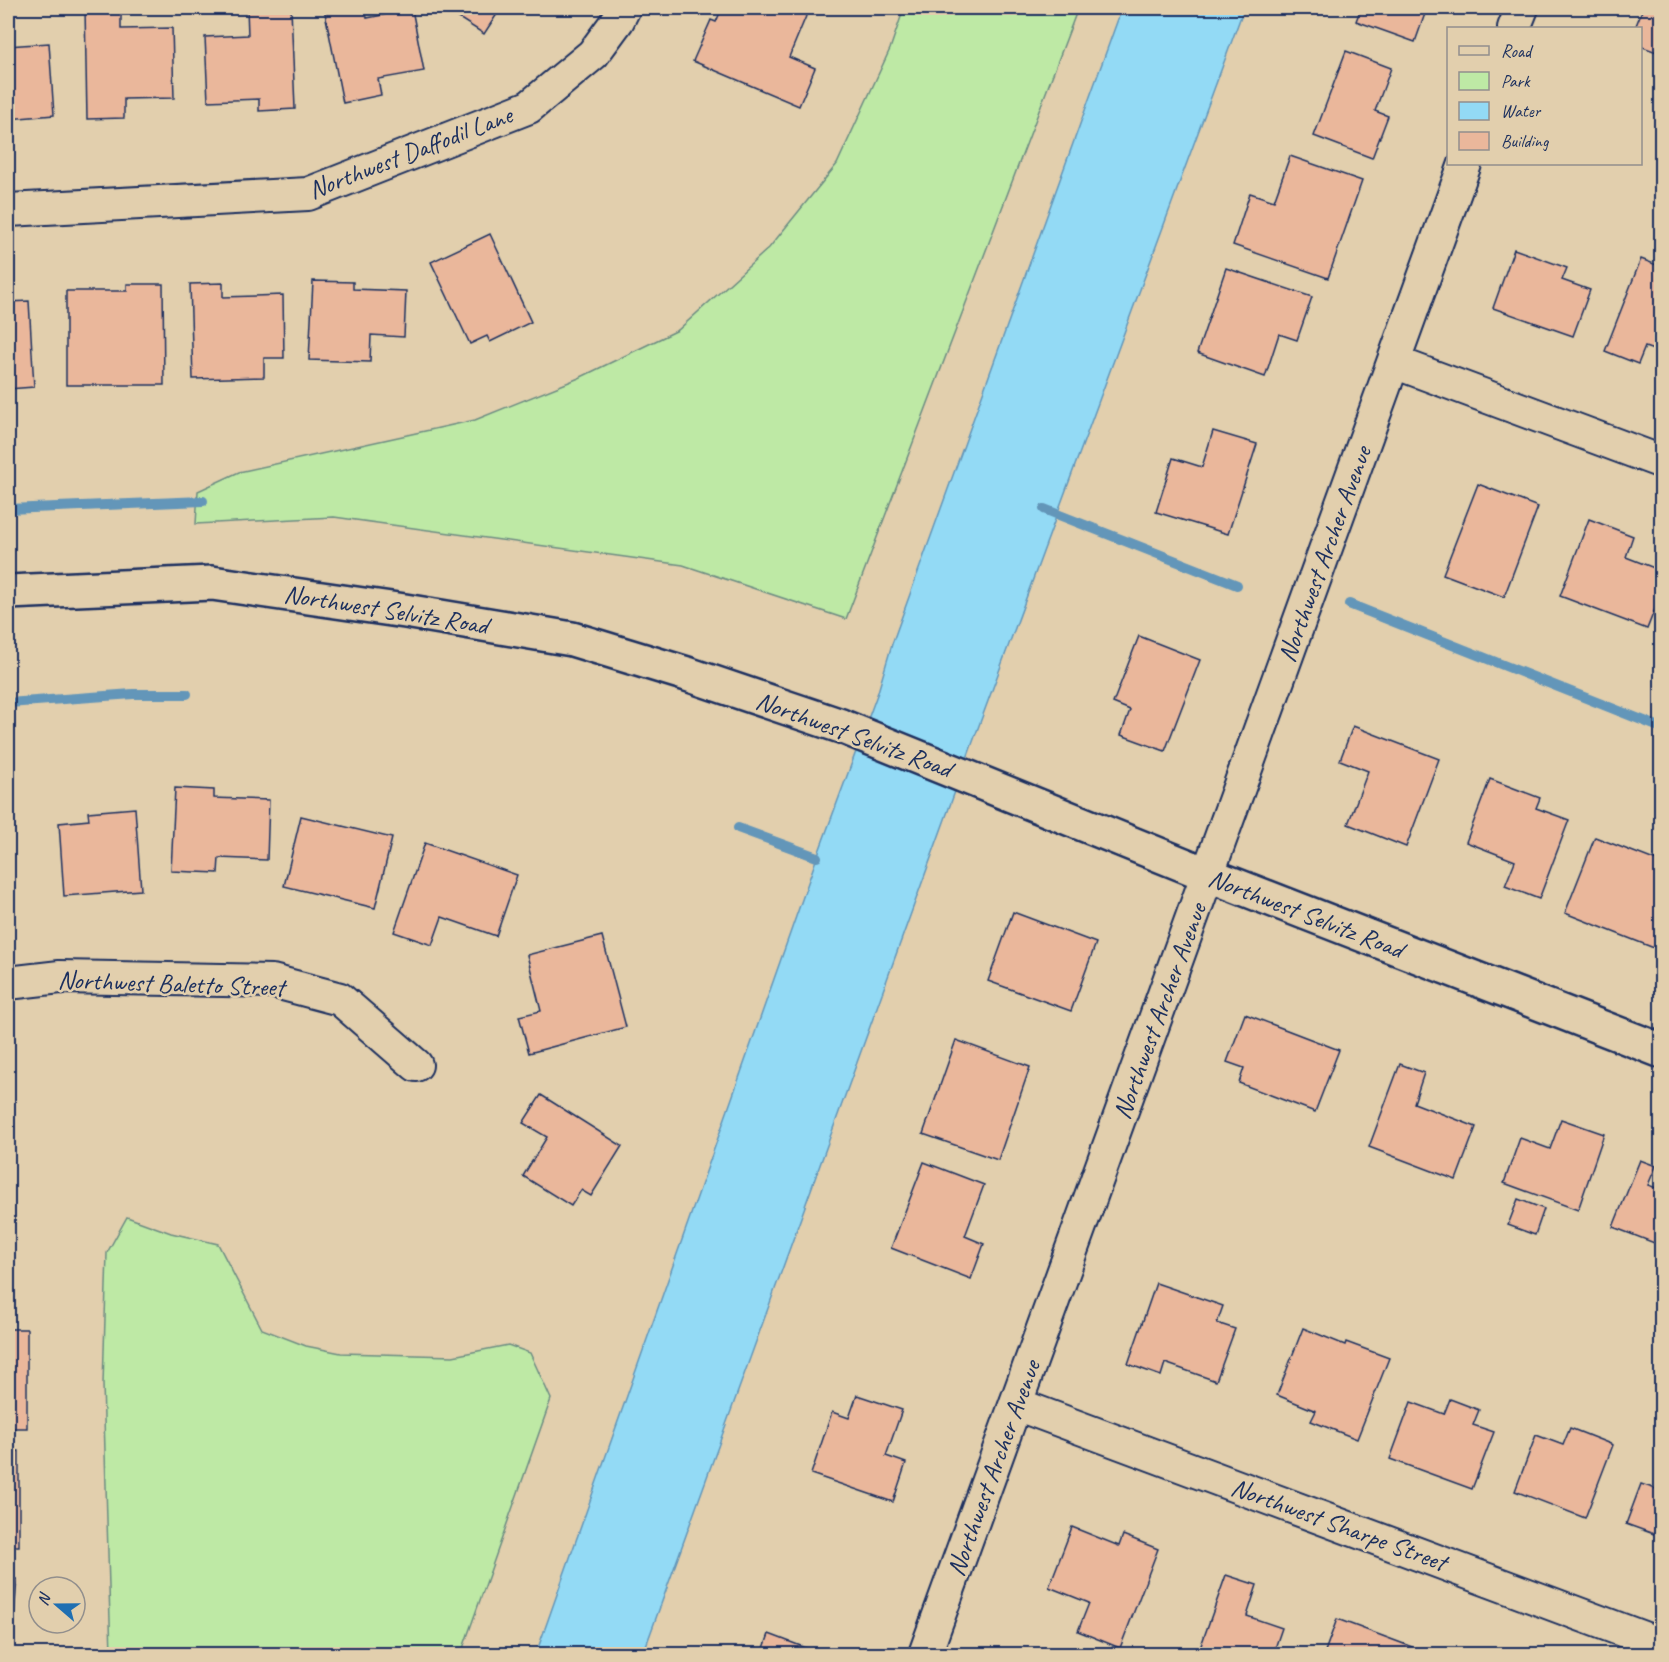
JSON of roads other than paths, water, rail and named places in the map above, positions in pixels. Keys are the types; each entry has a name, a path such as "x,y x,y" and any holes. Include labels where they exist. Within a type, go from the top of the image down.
{"street":[{"name":"Northwest Daffodil Lane","path":"8,210 308,194 529,107 592,54 618,20 624,8"},
{"path":"1514,27 1522,8"},
{"name":"Northwest Archer Avenue","path":"925,1654 1465,165"},
{"path":"1394,362 1662,462"},
{"name":"Northwest Selvitz Road","path":"8,592 212,583 416,612 572,639 687,674 841,726 1209,875 1662,1051"},
{"name":"Northwest Baletto Street","path":"8,983 60,977 272,981 340,999 416,1065"},
{"name":"Northwest Sharpe Street","path":"1016,1404 1662,1645"}],"water":[{"path":"1122,8 1244,8 974,739 643,1654 536,1654 817,857 878,692 892,644"}],"waterway":[{"path":"8,509 203,501"},
{"path":"1044,509 1237,585"},
{"path":"1349,604 1662,728"},
{"path":"8,703 133,694 187,694"},
{"path":"738,828 817,857"}]}
